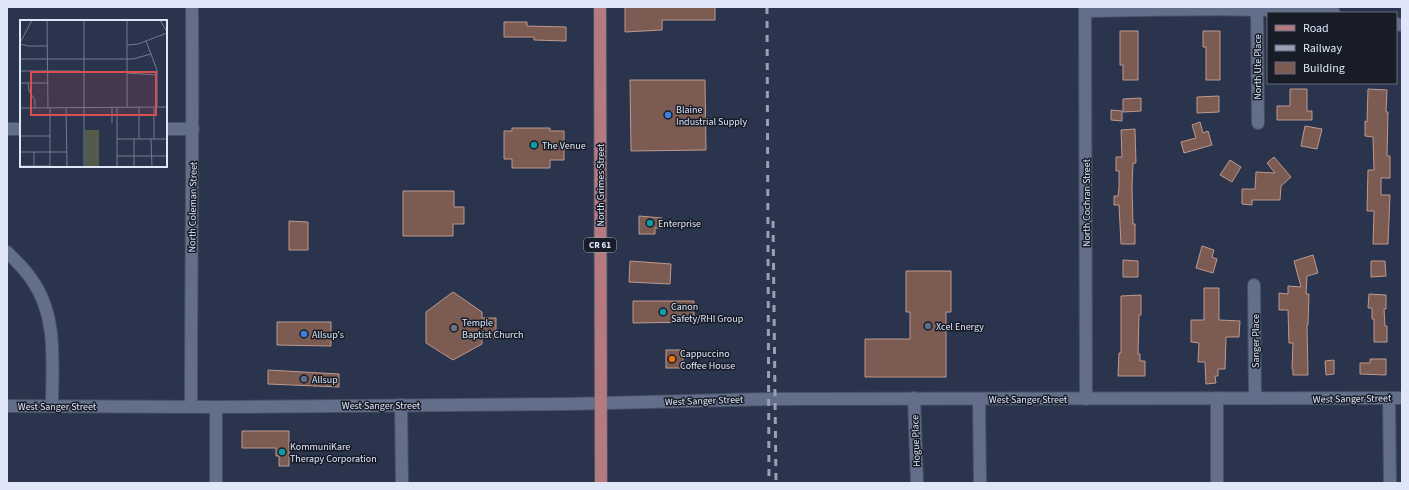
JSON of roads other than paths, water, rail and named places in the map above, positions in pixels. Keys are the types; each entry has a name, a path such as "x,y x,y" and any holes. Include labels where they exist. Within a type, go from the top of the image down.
{"main road":[{"name":"North Grimes Street","path":"600,7 601,483"}],"street":[{"name":"North Coleman Street","path":"191,406 191,199 193,130 192,7"},
{"path":"1085,9 1321,12"},
{"name":"North Cochran Street","path":"1085,9 1086,399"},
{"name":"North Ute Place","path":"1257,10 1258,123"},
{"path":"7,129 20,129"},
{"path":"167,129 193,130"},
{"path":"7,252 32,279 44,303 50,321 52,343 52,406"},
{"name":"Sanger Place","path":"1254,285 1255,398"},
{"name":"West Sanger Street","path":"7,406 216,407 601,404 764,399 914,398 1402,398"},
{"name":"Hogue Place","path":"914,398 917,483"},
{"path":"1217,398 1217,483"},
{"path":"1389,398 1390,483"},
{"path":"979,399 980,483"},
{"path":"401,405 402,483"},
{"path":"216,407 216,483"}],"railway":[{"path":"767,7 769,483"},
{"path":"773,221 776,483"}],"place":[{"name":"Blaine Industrial Supply","path":"668,115"},
{"name":"The Venue","path":"534,145"},
{"name":"Enterprise","path":"650,223"},
{"name":"Canon Safety/RHI Group","path":"663,312"},
{"name":"Xcel Energy","path":"928,326"},
{"name":"Temple Baptist Church","path":"454,328"},
{"name":"Allsup's","path":"304,334"},
{"name":"Cappuccino Coffee House","path":"672,359"},
{"name":"Allsup","path":"304,379"},
{"name":"KommuniKare Therapy Corporation","path":"282,452"}]}
